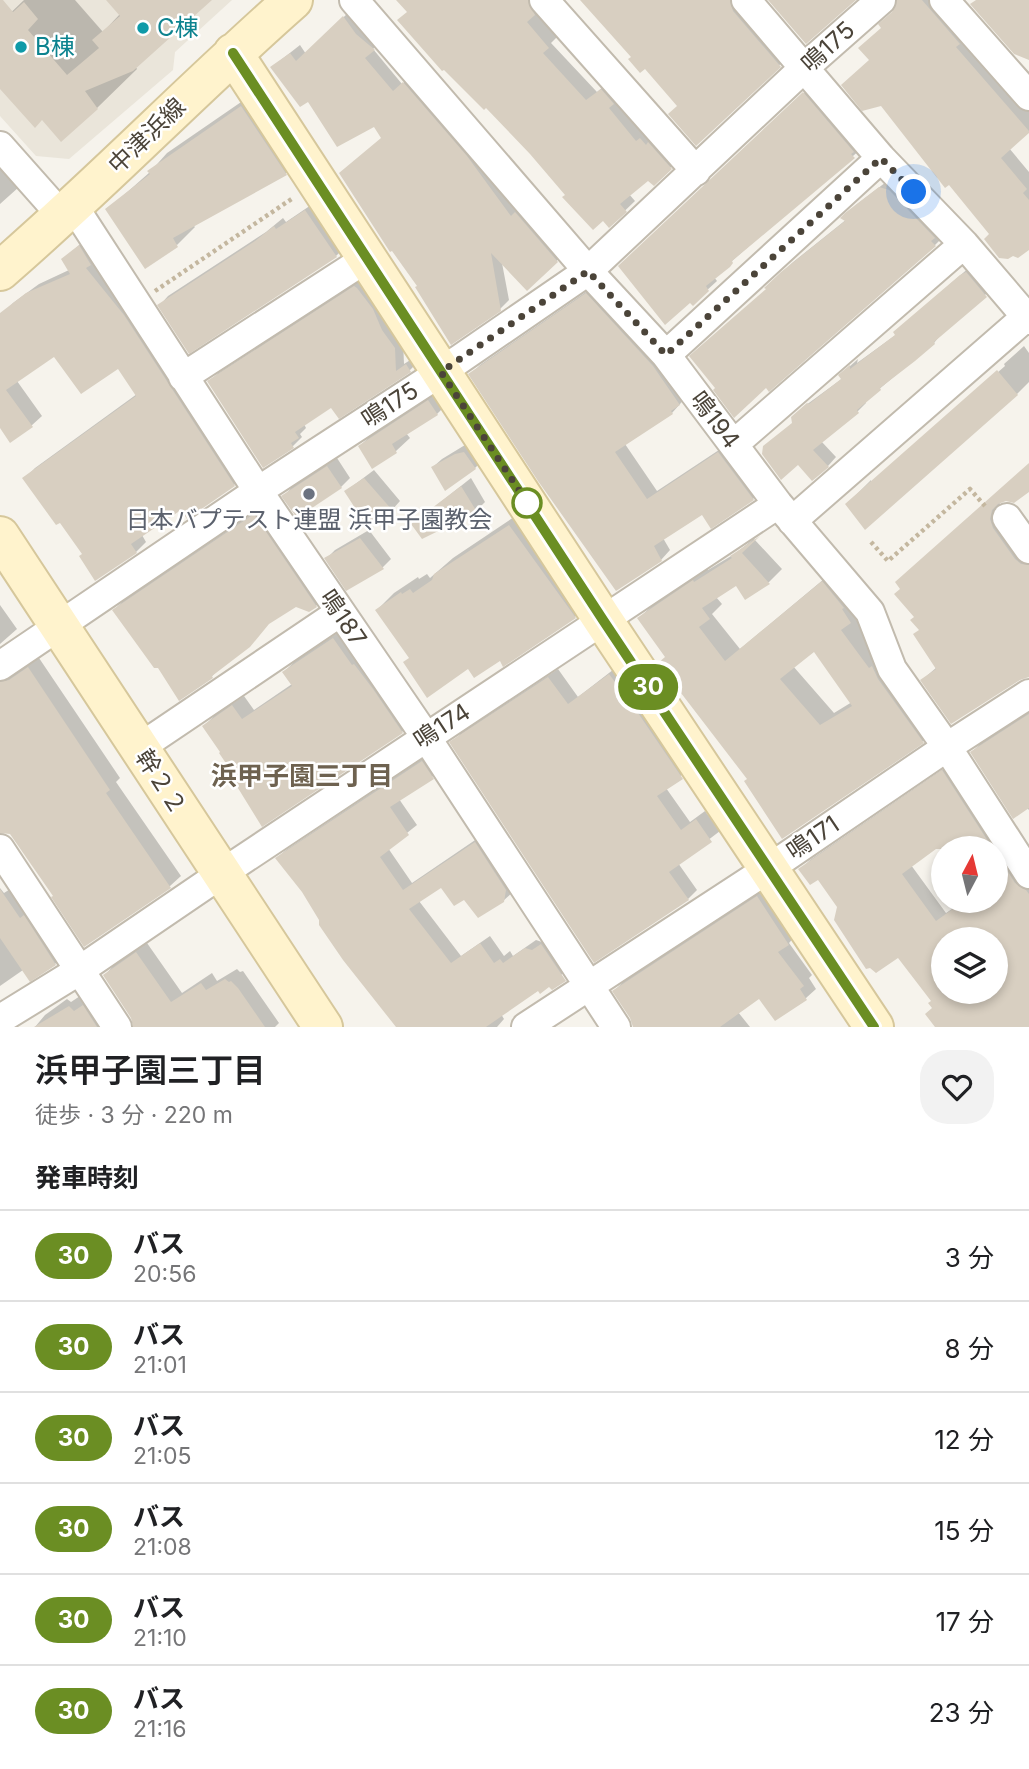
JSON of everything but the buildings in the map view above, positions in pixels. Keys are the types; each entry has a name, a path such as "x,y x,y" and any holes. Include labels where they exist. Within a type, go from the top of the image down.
{"street":[{"name":"中津浜線","path":"0,271 69,212 233,53 293,0"},
{"name":"鳴194","path":"354,0 588,271 666,355 785,512 870,612 892,670 947,747 1029,874"},
{"path":"544,0 696,170"},
{"path":"746,0 881,158 964,244 1028,319"},
{"name":"鳴175","path":"0,666 588,271 804,67 881,0"},
{"path":"944,0 1029,96"},
{"path":"233,53 603,620 874,1027"},
{"name":"鳴187","path":"0,146 69,212 137,303 258,491 426,737 616,1027"},
{"path":"666,355 881,158"},
{"path":"734,444 964,244"},
{"path":"183,377 367,258"},
{"name":"鳴174","path":"2,1018 80,970 221,873 603,620 785,512 1028,319"},
{"path":"1007,518 1029,549"},
{"name":"幹２２","path":"0,536 323,1027"},
{"path":"139,748 339,613"},
{"name":"鳴171","path":"526,1027 1029,694"},
{"path":"0,849 117,1027"}],"path":[{"path":"137,303 317,181"},
{"path":"872,542 888,561 970,489 982,505 1007,518"}],"shaded area":[{"path":"0,0 232,0 175,52 173,70 69,159 36,156 0,116"}],"bus line":[{"name":"30","path":"233,53 603,620 874,1027"}],"place":[{"name":"C棟","path":"143,28"},
{"name":"B棟","path":"21,47"},
{"name":"日本バプテスト連盟 浜甲子園教会","path":"309,494"}],"district":[{"name":"浜甲子園三丁目","path":"302,776"}],"route":[{"path":"527,503 530,507 441,372 588,271 666,355 881,158 914,192"}]}
